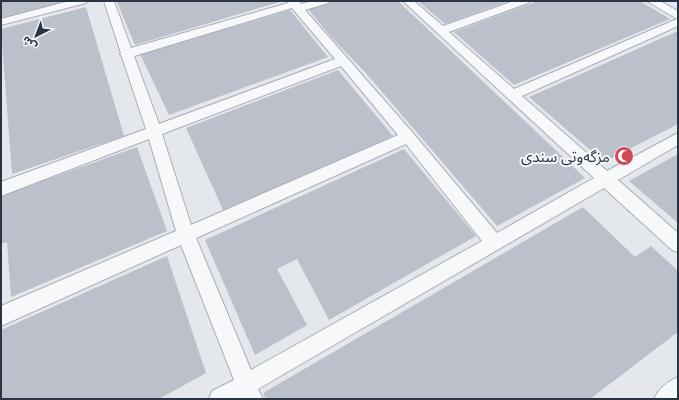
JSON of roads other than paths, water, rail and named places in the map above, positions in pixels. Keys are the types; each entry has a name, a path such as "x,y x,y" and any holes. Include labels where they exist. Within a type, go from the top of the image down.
{"street":[{"path":"1,22 82,1"},
{"path":"109,1 126,54 154,131 186,236 250,392"},
{"path":"126,54 295,4 324,1"},
{"path":"408,1 678,244"},
{"path":"441,31 524,1"},
{"path":"652,1 678,16"},
{"path":"295,4 408,137 494,242"},
{"path":"512,95 678,22"},
{"path":"1,185 1,189 342,61"},
{"path":"1,316 186,236 408,137"},
{"path":"220,399 250,392 494,242 678,138"},
{"path":"665,399 678,388"}],"place":[{"name":"مزگەوتی سندی","path":"624,156"}]}
